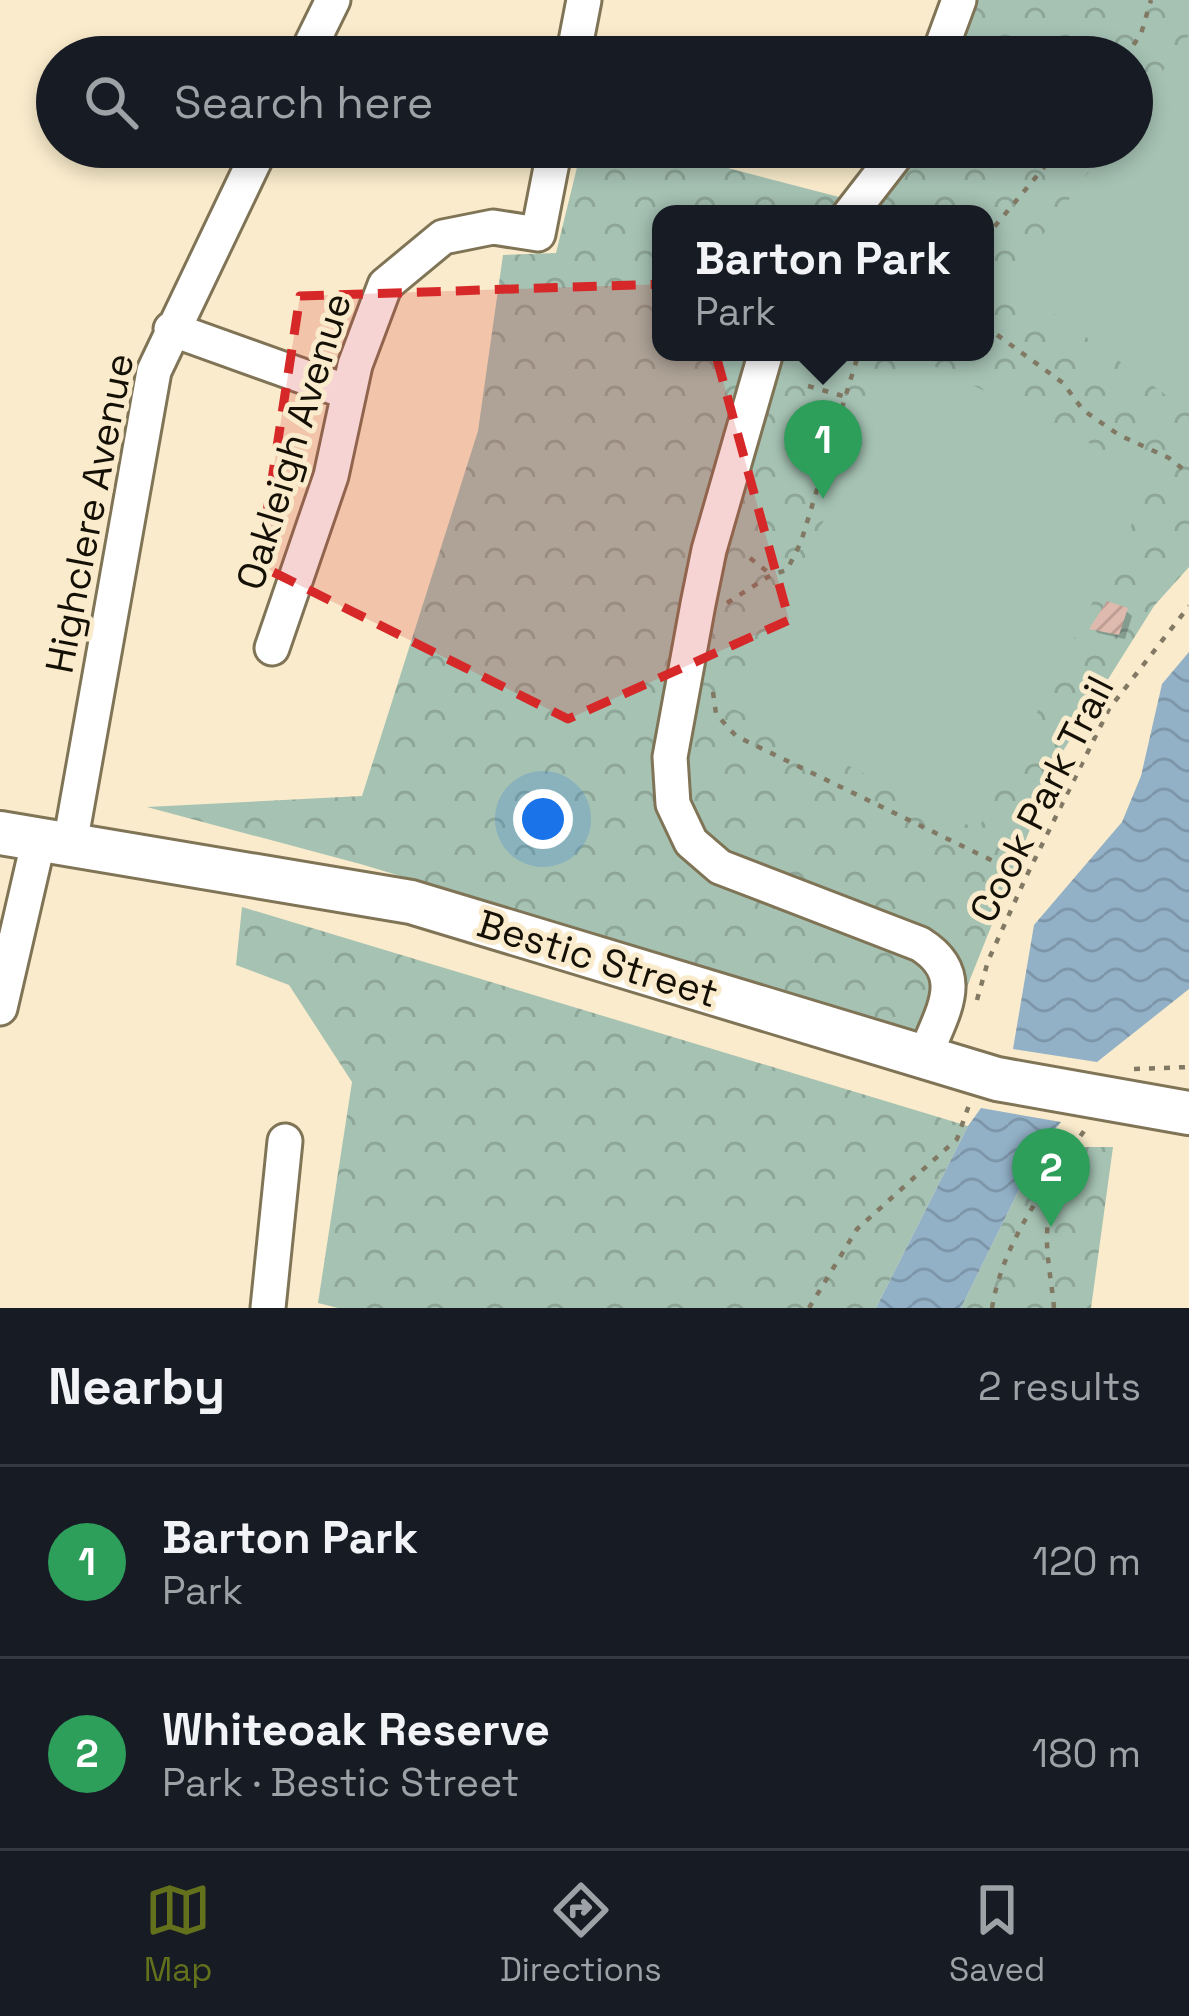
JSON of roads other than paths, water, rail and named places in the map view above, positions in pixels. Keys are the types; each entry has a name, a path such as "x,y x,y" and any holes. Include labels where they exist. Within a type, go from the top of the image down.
{"main road":[{"name":"Bestic Street","path":"36,838 411,902 924,1058 990,1091 1083,1109 1189,1113"}],"street":[{"path":"314,36 332,0"},
{"path":"577,36 584,0"},
{"path":"946,36 959,0"},
{"name":"Highclere Avenue","path":"0,1008 36,838 154,371 251,168"},
{"name":"Oakleigh Avenue","path":"272,648 331,476 346,392 385,285 443,237 493,227 538,234 551,168"},
{"path":"857,205 886,168"},
{"path":"171,329 346,392"},
{"path":"764,361 701,586 670,757 673,804 692,842 720,867 937,954 949,973 950,991 924,1058"},
{"path":"268,1308 285,1141"}],"water":[{"path":"1189,652 1189,989 1097,1062 1013,1049 1034,925 1122,822 1141,776 1162,684"},
{"path":"981,1108 1061,1122 1040,1147 961,1308 876,1308 968,1126"}],"place":[{"name":"Barton Park","path":"823,499"},
{"name":"Whiteoak Reserve","path":"1051,1227"}]}
